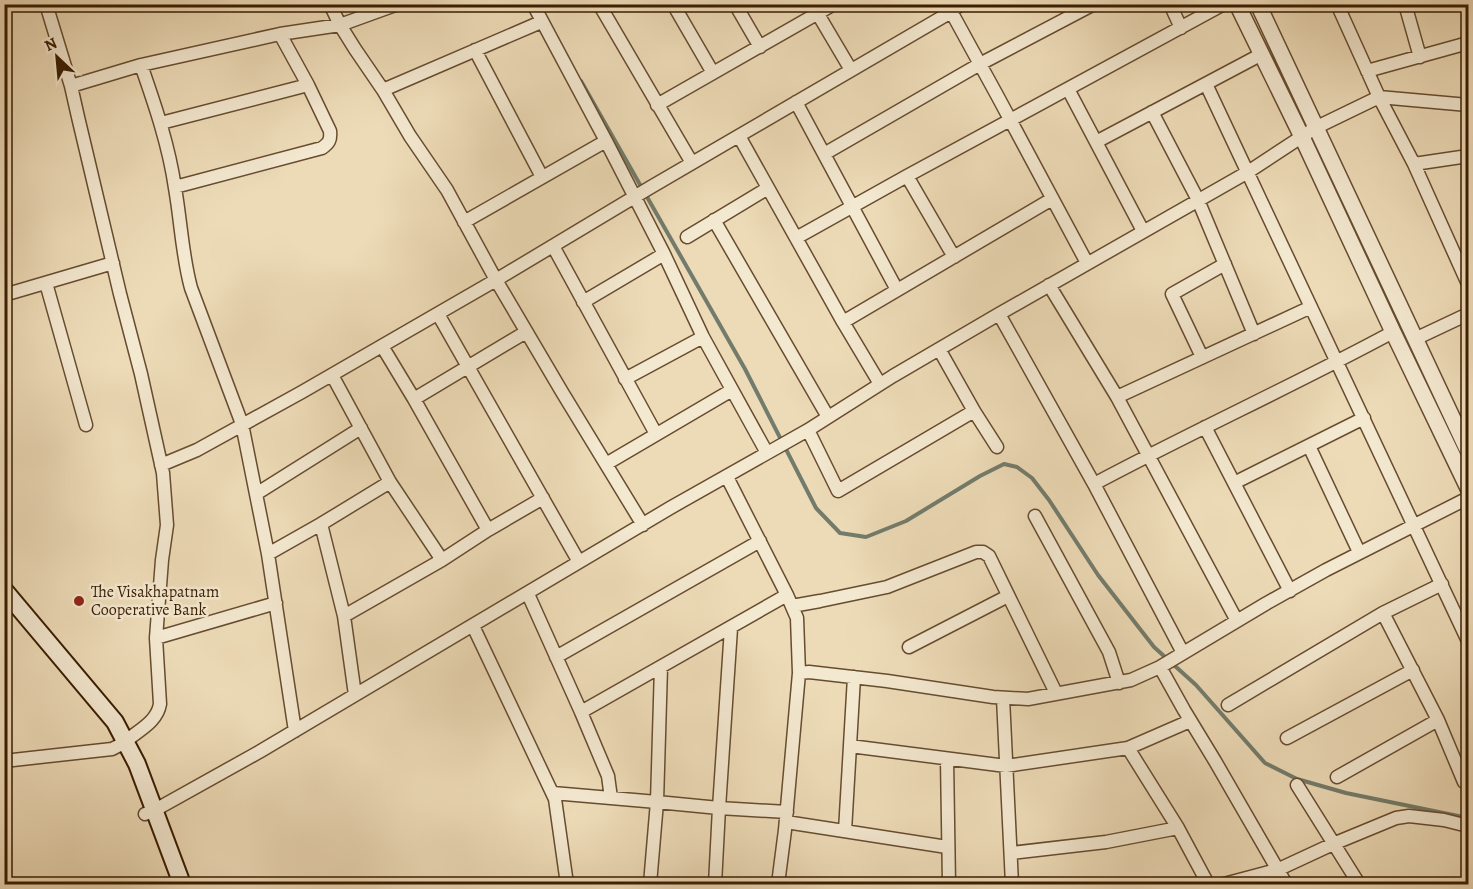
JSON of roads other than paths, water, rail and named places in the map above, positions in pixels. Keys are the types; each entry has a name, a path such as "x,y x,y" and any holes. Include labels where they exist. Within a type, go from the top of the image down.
{"main road":[{"path":"4,590 115,722 122,743"},
{"path":"4,607 84,698 137,764 171,885"},
{"path":"150,812 182,885"}],"street":[{"path":"4,761 112,749 155,718 160,704 156,638 167,525 163,473 70,86 46,4"},
{"path":"330,4 340,25 447,190 526,332 643,525"},
{"path":"70,86 141,64 280,34 340,25 398,4"},
{"path":"533,4 606,141 641,193 664,254 703,337 732,390 778,447"},
{"path":"598,4 692,163"},
{"path":"673,4 713,73"},
{"path":"735,4 760,47"},
{"path":"657,105 760,47 815,9 834,4"},
{"path":"824,154 980,64 1094,4"},
{"path":"1170,4 1181,28"},
{"path":"796,238 1224,4"},
{"path":"1238,4 1468,488"},
{"path":"1258,4 1468,451"},
{"path":"1337,4 1379,97 1414,164 1468,284"},
{"path":"1405,4 1420,57"},
{"path":"161,465 197,450 438,314 851,70 953,7 980,64 1087,263"},
{"path":"815,9 851,70"},
{"path":"383,90 542,22"},
{"path":"175,187 322,148 328,144 331,138 330,131 280,34"},
{"path":"1367,70 1468,43"},
{"path":"475,50 542,177"},
{"path":"1096,142 1262,54"},
{"path":"141,64 161,123 175,187 185,268 242,424 268,554 295,731"},
{"path":"1206,84 1468,641"},
{"path":"161,123 308,85"},
{"path":"1068,89 1143,231"},
{"path":"150,812 295,731 579,562 808,430 939,349 1248,172 1316,128 1379,97 1468,105"},
{"path":"796,102 897,290"},
{"path":"1152,112 1198,200 1254,334"},
{"path":"739,136 880,384"},
{"path":"464,222 606,141"},
{"path":"1414,164 1468,156"},
{"path":"907,176 954,257"},
{"path":"687,237 768,188"},
{"path":"843,322 1052,199"},
{"path":"714,220 828,417"},
{"path":"553,246 656,434"},
{"path":"583,302 664,254"},
{"path":"4,295 113,263"},
{"path":"1202,357 1172,294 1225,264"},
{"path":"46,283 86,425"},
{"path":"1049,285 1117,398 1237,621"},
{"path":"1117,398 1311,307"},
{"path":"438,314 579,562"},
{"path":"999,314 1094,484 1172,660 1190,721 1286,885"},
{"path":"1415,339 1468,314"},
{"path":"414,399 526,332"},
{"path":"1094,484 1393,332"},
{"path":"625,379 703,337"},
{"path":"382,345 488,530"},
{"path":"939,349 997,447"},
{"path":"332,375 390,482 442,560"},
{"path":"606,464 732,390"},
{"path":"808,430 838,492 974,411"},
{"path":"1234,483 1364,418"},
{"path":"1205,427 1290,591"},
{"path":"256,494 361,428"},
{"path":"1309,446 1359,552"},
{"path":"727,477 797,618 799,673 779,884"},
{"path":"268,554 390,482"},
{"path":"344,616 442,560 543,498"},
{"path":"799,673 854,677 1003,698 1028,699 1131,681 1172,660 1359,552 1468,498"},
{"path":"1035,516 1109,652 1119,683"},
{"path":"321,524 344,616 355,695"},
{"path":"556,657 760,541"},
{"path":"581,712 731,627 790,600 820,601 887,587 976,552 983,552 989,556 1056,693"},
{"path":"1228,705 1383,613 1442,584"},
{"path":"528,594 609,776 611,798"},
{"path":"909,647 1008,596"},
{"path":"156,638 276,603"},
{"path":"1383,613 1438,720 1464,782 1468,780"},
{"path":"473,626 553,793 567,885"},
{"path":"715,885 731,627"},
{"path":"651,885 657,802 660,667"},
{"path":"1287,738 1413,670"},
{"path":"845,831 854,677"},
{"path":"1003,698 1012,885"},
{"path":"1337,777 1438,720"},
{"path":"850,746 1006,766 1128,748 1190,721"},
{"path":"1128,748 1178,828 1209,885"},
{"path":"947,759 949,885"},
{"path":"1297,785 1359,885"},
{"path":"553,793 718,808 786,817 845,831 947,848"},
{"path":"1224,885 1277,870 1396,818 1409,816 1444,820 1468,826"},
{"path":"1011,853 1106,842 1178,828"}],"waterway":[{"path":"581,81 745,369 816,508 840,533 866,537 906,521 1004,464 1017,467 1032,478 1049,500 1098,575 1154,647 1196,685 1265,763 1297,779 1346,793 1468,818"}],"place":[{"name":"The Visakhapatnam Cooperative Bank","path":"79,601"}]}
